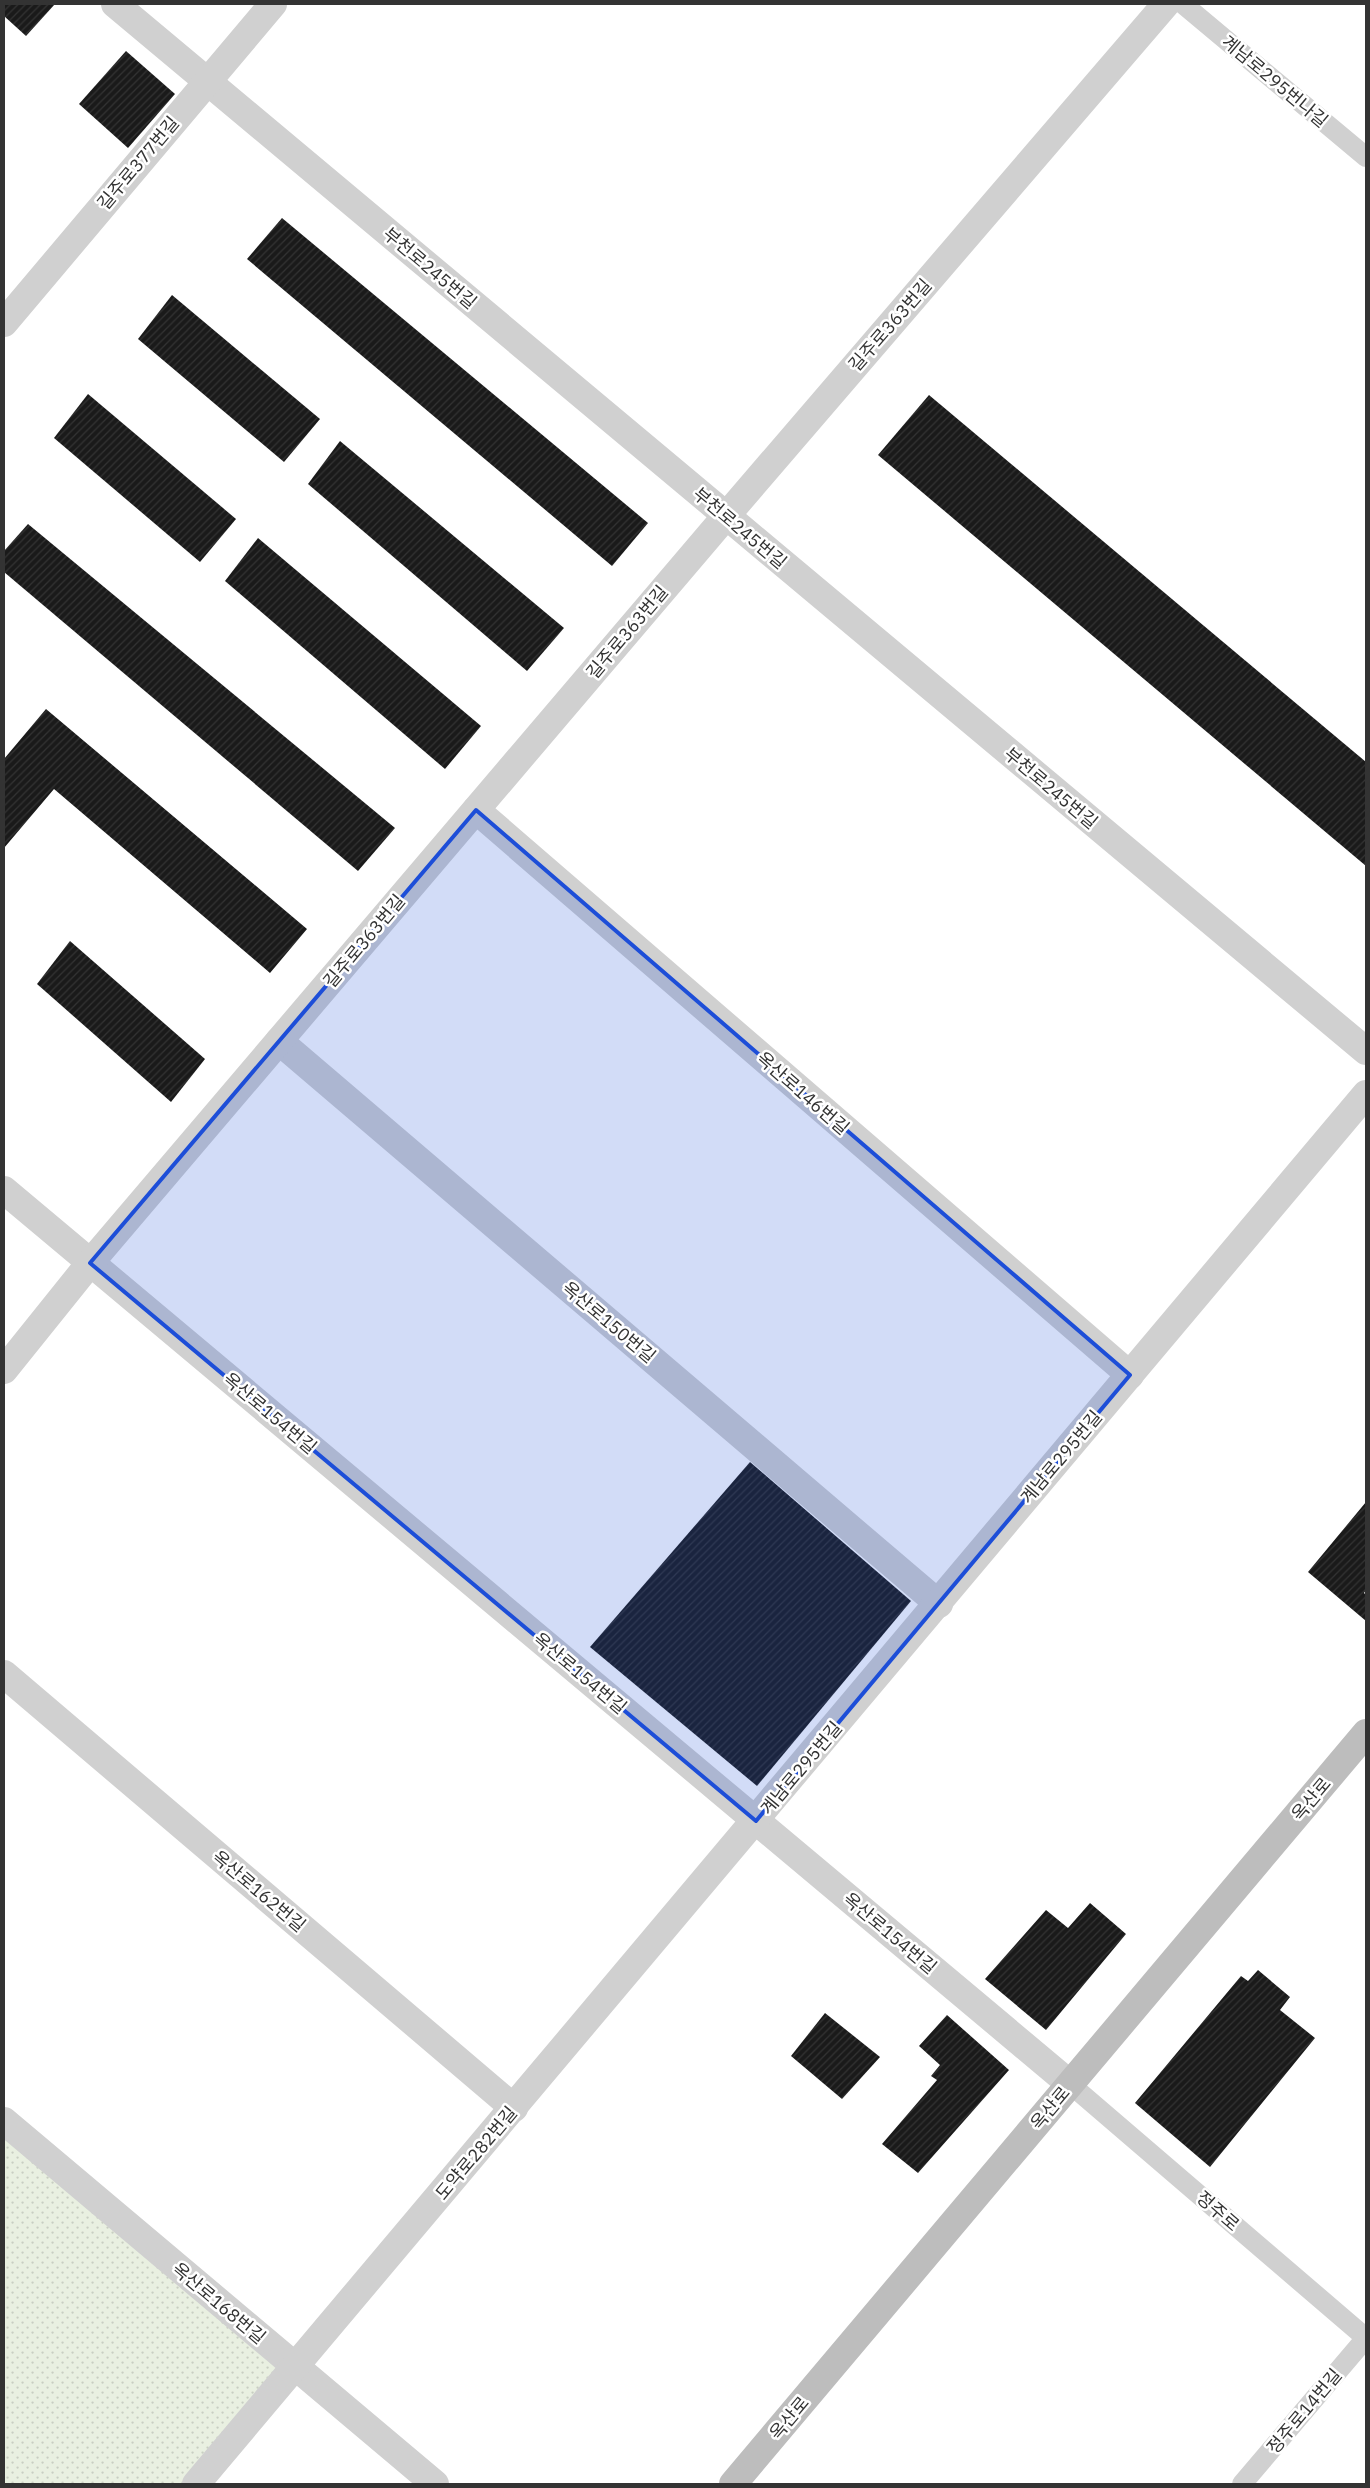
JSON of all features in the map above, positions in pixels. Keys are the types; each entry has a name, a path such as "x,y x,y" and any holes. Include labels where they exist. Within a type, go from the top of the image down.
{"street":[{"name":"부천로245번길","path":"115,4 1366,1051"},
{"name":"길주로377번길","path":"4,323 273,4"},
{"name":"길주로363번길","path":"4,1370 90,1263 278,1041 1166,4"},
{"name":"옥산로146번길","path":"476,810 1130,1375"},
{"name":"옥산로150번길","path":"278,1041 939,1604"},
{"name":"계남로295번길","path":"756,1821 1366,1094"},
{"name":"옥산로154번길","path":"4,1190 1070,2084"},
{"name":"옥산로162번길","path":"4,1674 514,2108"},
{"name":"옥산로","path":"733,2484 1366,1732"},
{"name":"도약로282번길","path":"196,2484 756,1821"},
{"name":"옥산로168번길","path":"4,2121 435,2484"}],"lane":[{"name":"계남로295번나길","path":"1183,4 1366,157"},
{"name":"정주로","path":"1070,2084 1366,2338"},
{"name":"정주로14번길","path":"1242,2484 1366,2338"}],"highlighted area":[{"path":"476,810 1130,1375 756,1821 90,1263"}],"green space":[{"path":"4,2121 295,2367 196,2484 4,2484"}],"building":[{"path":"4,4 55,4 26,36 4,16"},
{"path":"126,51 175,94 128,148 79,104"},
{"path":"282,218 648,523 612,566 247,259"},
{"path":"172,295 320,419 284,462 138,339"},
{"path":"88,394 236,519 200,562 54,438"},
{"path":"929,395 1366,762 1366,866 878,455"},
{"path":"340,441 564,628 527,671 308,484"},
{"path":"28,524 395,828 358,871 4,572 4,551"},
{"path":"258,538 481,726 445,769 225,581"},
{"path":"46,709 307,929 270,973 54,789 4,848 4,759"},
{"path":"70,941 205,1059 171,1102 37,984"},
{"path":"750,1462 911,1601 757,1786 590,1647"},
{"path":"1366,1502 1366,1590 1364,1593 1366,1595 1366,1621 1308,1572"},
{"path":"1090,1903 1126,1934 1046,2030 985,1979 1046,1910 1068,1928"},
{"path":"1258,1970 1290,1997 1280,2010 1315,2038 1210,2167 1135,2103 1241,1976 1248,1981"},
{"path":"825,2013 880,2057 842,2099 791,2056"},
{"path":"947,2015 1009,2070 918,2173 882,2144 937,2080 931,2076 940,2065 919,2046"}]}
